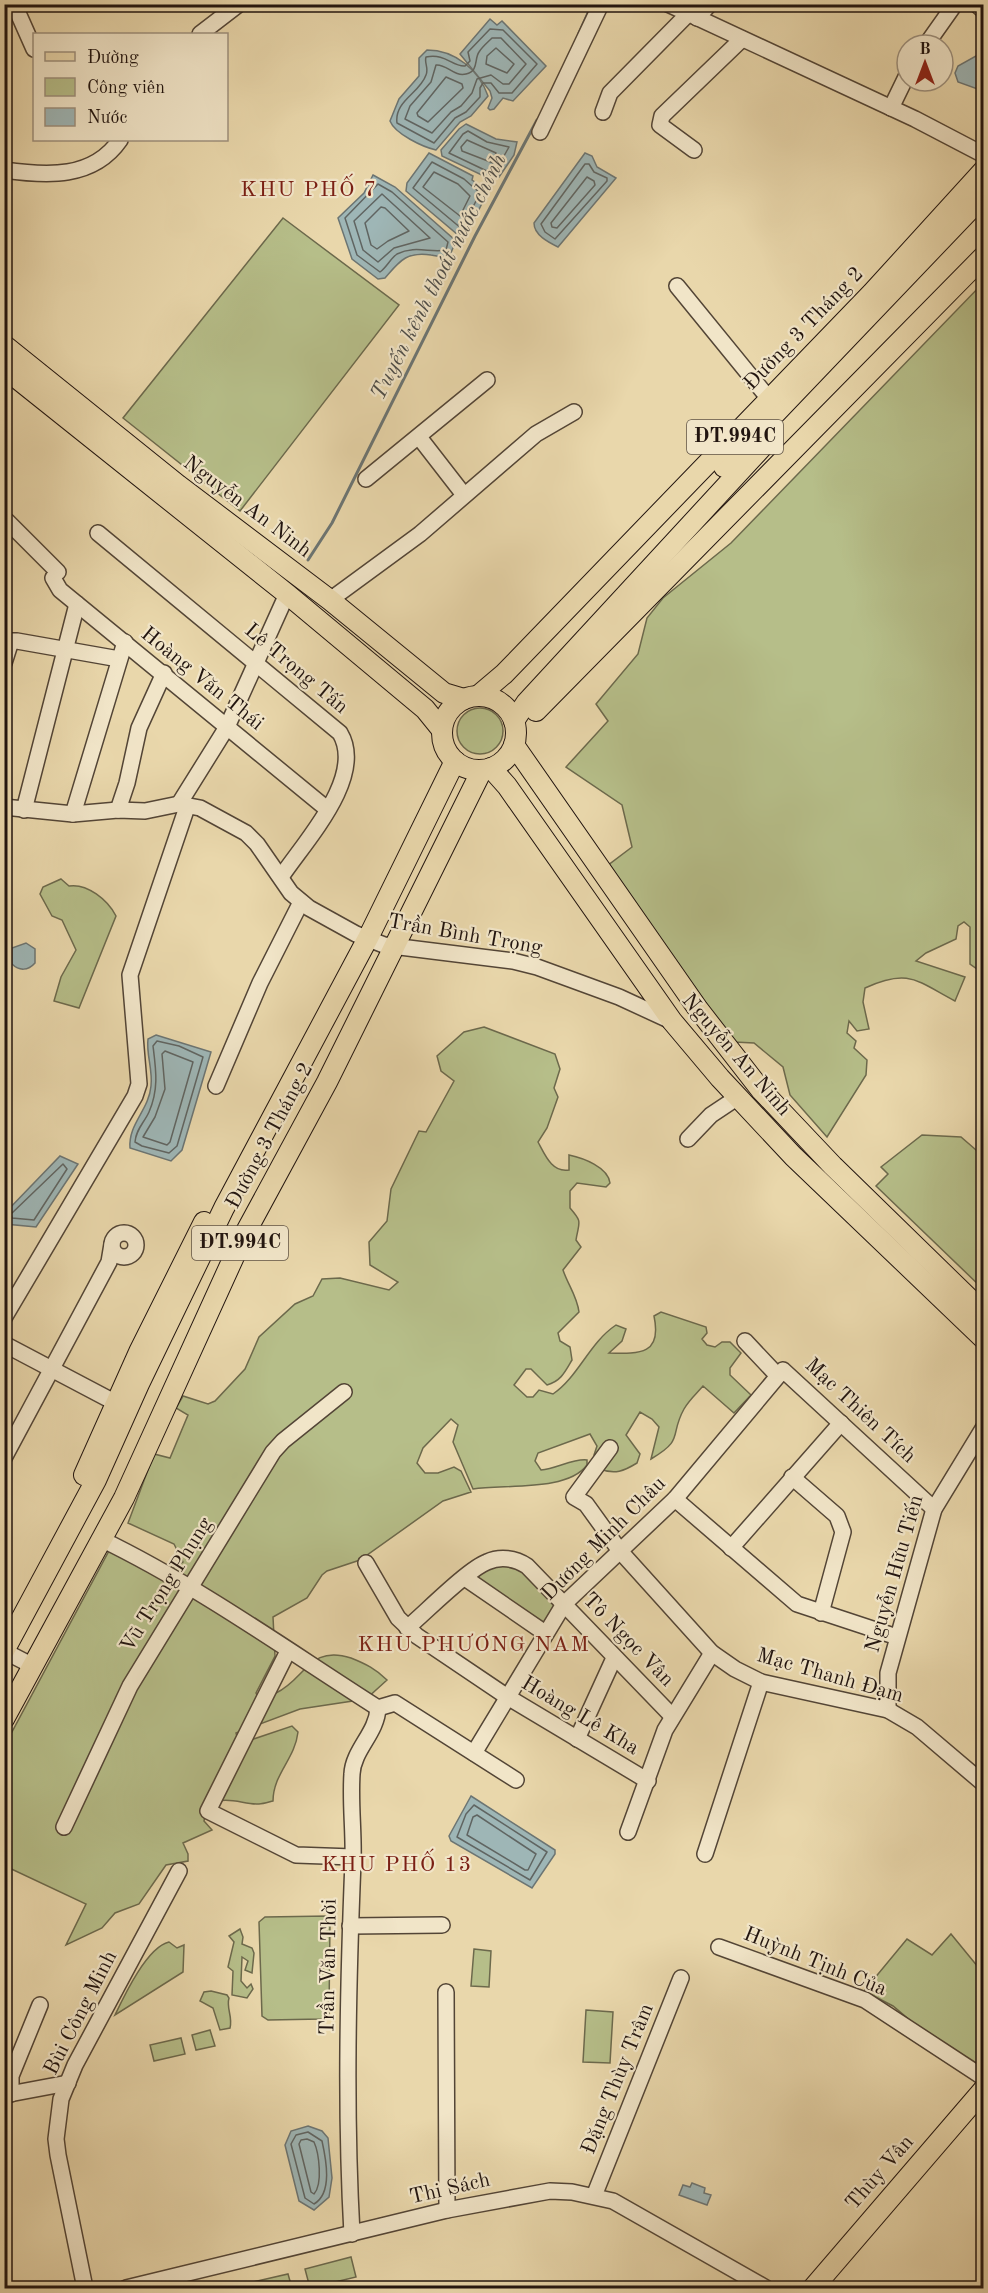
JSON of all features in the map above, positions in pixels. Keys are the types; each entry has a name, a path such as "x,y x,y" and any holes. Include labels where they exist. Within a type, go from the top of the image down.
{"main road":[{"name":"Đường 3 Tháng 2","path":"478,698 770,400 984,171"},
{"name":"Đường 3 Tháng 2","path":"478,698 786,405 984,195"},
{"name":"ĐT.994C","path":"482,769 509,755 514,733 526,703 699,515 984,213"},
{"name":"ĐT.994C","path":"514,733 984,256"},
{"name":"Nguyễn An Ninh","path":"4,345 287,594 425,709 442,730"},
{"name":"Nguyễn An Ninh","path":"4,368 172,492 330,600 444,693 478,698"},
{"name":"ĐT.994C","path":"442,730 446,717 453,707 478,698"},
{"path":"478,698 501,704 514,733"},
{"path":"442,730 450,756 482,769"},
{"name":"Nguyễn An Ninh","path":"514,733 698,1009 761,1090 833,1166 984,1313"},
{"name":"Đường 3 Tháng 2","path":"4,1651 67,1522 116,1403 210,1260 309,1099 375,941 431,786 450,756"},
{"name":"Đường 3 Tháng 2","path":"4,1626 67,1522 96,1480 139,1384 210,1260 375,941 482,769"},
{"name":"Nguyễn An Ninh","path":"482,769 507,786 672,1021 738,1097 819,1182 984,1339"},
{"path":"672,1021 698,1009"},
{"path":"697,1048 715,1031"},
{"path":"819,1182 833,1166"},
{"name":"Đường 3 Tháng 2","path":"4,1719 29,1664 96,1541 169,1372 210,1260"},
{"name":"Đường 3 Tháng 2","path":"4,1699 29,1664"},
{"name":"Thùy Vân","path":"813,2289 984,2089"}],"street":[{"path":"14,4 33,48"},
{"path":"201,33 239,4"},
{"path":"540,132 602,4"},
{"path":"668,4 891,108 984,155"},
{"path":"603,112 610,93 692,16 710,4"},
{"path":"934,33 955,4"},
{"path":"976,4 984,11"},
{"path":"694,150 660,125 662,116 742,39"},
{"path":"891,108 898,93"},
{"path":"4,171 66,174 102,160 119,141"},
{"path":"677,286 770,400"},
{"path":"366,479 487,380"},
{"path":"330,600 420,534 536,434 574,412"},
{"path":"419,437 464,495"},
{"name":"Hoàng Văn Thái","path":"4,522 6,521 56,575 60,590 327,809"},
{"name":"Lê Trọng Tấn","path":"98,533 340,733 346,743 348,758 344,781 280,877"},
{"path":"4,1318 135,1096 139,1084 131,964 183,806 227,727 287,594"},
{"path":"24,810 77,604"},
{"path":"4,663 11,641 119,659"},
{"path":"73,814 125,642"},
{"path":"118,810 127,783 139,728 164,674"},
{"name":"Trần Bình Trọng","path":"4,807 73,814 118,810 145,811 183,806 200,808 213,813 246,833 301,902 375,941 513,961 537,967 619,997 672,1021"},
{"path":"216,1086 260,983 301,902"},
{"path":"688,1139 711,1115 738,1097"},
{"path":"4,1458 109,1262 112,1245"},
{"name":"Mạc Thiên Tích","path":"745,1341 841,1423 934,1509"},
{"path":"4,1344 116,1403"},
{"name":"Dương Minh Châu","path":"474,1753 506,1696 564,1604 675,1499 780,1372"},
{"name":"Vũ Trọng Phụng","path":"64,1827 130,1686 273,1452 283,1441 344,1392"},
{"path":"731,1548 841,1423"},
{"name":"Nguyễn Hữu Tiến","path":"888,1710 888,1673 934,1509 984,1427"},
{"name":"Mạc Thanh Đạm","path":"610,1448 574,1497 586,1504 620,1551 712,1653 735,1669 761,1682 888,1710 917,1727 984,1784"},
{"path":"792,1477 837,1516 843,1532 821,1613"},
{"path":"675,1499 791,1600 821,1613 897,1637"},
{"path":"96,1541 146,1560 378,1708 395,1703 434,1731 516,1780"},
{"name":"Tô Ngọc Vân","path":"407,1628 486,1562 500,1559 517,1561 527,1566 672,1716"},
{"name":"Hoàng Lê Kha","path":"366,1563 398,1618 407,1628 506,1696 648,1781"},
{"path":"465,1578 545,1633"},
{"path":"4,1651 29,1664"},
{"path":"288,1651 208,1811 296,1855 353,1857"},
{"path":"628,1832 672,1716 712,1653"},
{"path":"577,1739 614,1658"},
{"path":"705,1854 761,1682"},
{"name":"Trần Văn Thời","path":"352,2234 348,2016 353,1857 352,1772 358,1755 378,1720 378,1708"},
{"name":"Bùi Công Minh","path":"85,2289 57,2155 59,2113 68,2083 179,1871"},
{"path":"350,1926 442,1925"},
{"name":"Huỳnh Tịnh Của","path":"719,1947 865,2000 984,2079"},
{"name":"Đặng Thùy Trâm","path":"594,2196 681,1978"},
{"path":"446,1992 447,2210"},
{"path":"40,2005 11,2076 8,2094 68,2083"},
{"name":"Thi Sách","path":"126,2289 447,2210 550,2191 594,2196 629,2208 766,2289"}],"green space":[{"path":"283,218 399,305 240,511 123,418"},
{"path":"983,283 983,968 977,969 970,964 970,927 964,922 958,926 956,939 926,953 916,961 965,977 955,1001 921,983 903,978 880,982 865,988 863,1002 869,1029 857,1031 849,1021 847,1033 856,1041 854,1048 867,1060 866,1075 827,1137 790,1095 783,1067 754,1043 734,1042 607,866 632,847 622,805 566,767 608,721 596,704 638,654 647,618 663,598 731,543"},
{"path":"480,708 496,715 503,731 496,747 480,754 464,747 457,731 464,715"},
{"path":"61,879 69,886 83,887 96,894 108,904 116,916 79,1008 54,1001 61,977 76,950 62,920 52,916 40,894 43,887"},
{"path":"484,1027 555,1054 560,1069 554,1088 558,1097 547,1128 538,1142 550,1162 558,1169 569,1170 569,1155 575,1156 600,1168 605,1172 610,1183 606,1187 577,1183 570,1191 570,1208 579,1223 576,1240 581,1247 563,1270 579,1312 558,1333 560,1341 570,1347 572,1360 562,1375 552,1383 547,1385 531,1369 526,1369 514,1385 527,1397 533,1397 539,1390 553,1394 570,1378 598,1341 616,1325 626,1329 622,1341 609,1353 631,1353 646,1349 652,1345 655,1338 654,1316 661,1312 706,1327 707,1333 702,1339 707,1345 715,1347 722,1342 730,1342 741,1353 730,1368 730,1375 751,1395 734,1413 703,1386 684,1409 672,1442 651,1459 659,1427 652,1419 640,1412 626,1435 640,1454 637,1463 619,1471 610,1472 600,1469 594,1455 597,1446 590,1434 538,1453 535,1461 541,1470 582,1460 587,1460 587,1465 578,1474 565,1479 534,1485 473,1489 453,1442 458,1425 451,1419 423,1448 417,1463 425,1473 438,1473 454,1467 461,1471 471,1492 443,1501 360,1560 327,1571 307,1598 273,1617 275,1656 256,1693 258,1697 276,1693 286,1687 316,1659 326,1656 337,1655 351,1658 370,1667 387,1680 366,1699 300,1709 236,1733 239,1744 292,1726 298,1732 293,1750 276,1783 273,1801 251,1804 227,1800 212,1804 204,1821 212,1830 183,1843 188,1854 188,1861 166,1865 139,1904 115,1913 102,1928 66,1945 86,1904 5,1866 5,1745 110,1549 172,1569 183,1562 174,1544 128,1523 154,1454 170,1458 188,1415 176,1408 183,1396 208,1404 215,1401 245,1369 259,1337 295,1304 313,1296 322,1279 340,1278 389,1290 398,1282 370,1265 369,1242 387,1221 391,1189 419,1131 426,1132 454,1081 441,1071 437,1056 464,1032"},
{"path":"922,1135 961,1137 983,1156 983,1289 876,1186 888,1174 881,1167"},
{"path":"515,1565 553,1603 556,1610 547,1624 538,1624 478,1580 479,1572 487,1566"},
{"path":"328,1916 330,1921 329,2014 322,2019 268,2020 262,2016 259,1922 265,1917"},
{"path":"240,1929 243,1937 242,1944 252,1948 254,1953 252,1973 245,1970 248,1961 242,1957 241,1981 247,1988 251,1984 253,1989 247,1998 232,1995 233,1971 228,1967 234,1942 229,1936"},
{"path":"951,1934 983,1973 983,2055 970,2071 893,2006 864,1991 907,1939 932,1955"},
{"path":"169,1942 177,1948 184,1945 183,1972 115,2015 145,1962 161,1946"},
{"path":"474,1949 491,1951 489,1987 471,1986"},
{"path":"211,1991 227,1995 229,1998 230,2028 220,2030 213,2008 200,2001 204,1992"},
{"path":"586,2010 613,2012 610,2063 583,2062"},
{"path":"210,2030 215,2046 196,2050 192,2035"},
{"path":"181,2038 185,2054 154,2061 150,2045"},
{"path":"351,2257 356,2277 310,2288 305,2269"},
{"path":"288,2274 292,2288 254,2288 253,2282"}],"water":[{"path":"490,19 497,25 502,21 546,66 513,101 503,98 494,109 490,110 488,108 492,98 490,91 460,54"},
{"path":"427,50 447,54 465,63 479,78 488,96 471,116 460,122 436,150 403,135 390,121 399,99 419,76 419,58"},
{"path":"983,52 983,91 958,82 955,73 958,66"},
{"path":"466,124 496,139 517,142 514,155 499,177 490,179 442,156 441,150"},
{"path":"429,153 473,176 472,180 488,191 464,240 406,191 407,183"},
{"path":"585,153 592,156 597,167 616,178 558,247 539,235 534,223"},
{"path":"373,175 395,187 456,241 450,255 443,257 422,254 409,256 385,278 378,279 352,259 338,218 364,193"},
{"path":"26,943 35,949 35,963 29,968 21,969 12,964 12,948"},
{"path":"156,1035 211,1052 182,1150 171,1161 130,1148 132,1132 149,1095 151,1080 148,1039"},
{"path":"60,1156 78,1164 36,1227 5,1224 5,1213"},
{"path":"471,1796 555,1850 555,1854 532,1888 451,1841 449,1836"},
{"path":"308,2126 322,2131 328,2138 332,2178 329,2197 314,2210 299,2201 285,2145 291,2131"},
{"path":"692,2183 705,2188 704,2193 711,2195 707,2205 679,2195 683,2185 690,2187"}],"waterway":[{"name":"Tuyến kênh thoát nước chính","path":"579,33 592,4"},
{"name":"Tuyến kênh thoát nước chính","path":"308,560 332,523 475,236 537,120"}],"district":[{"name":"KHU PHỐ 7","path":"309,190"},
{"name":"KHU PHƯƠNG NAM","path":"474,1645"},
{"name":"KHU PHỐ 13","path":"397,1865"}]}
